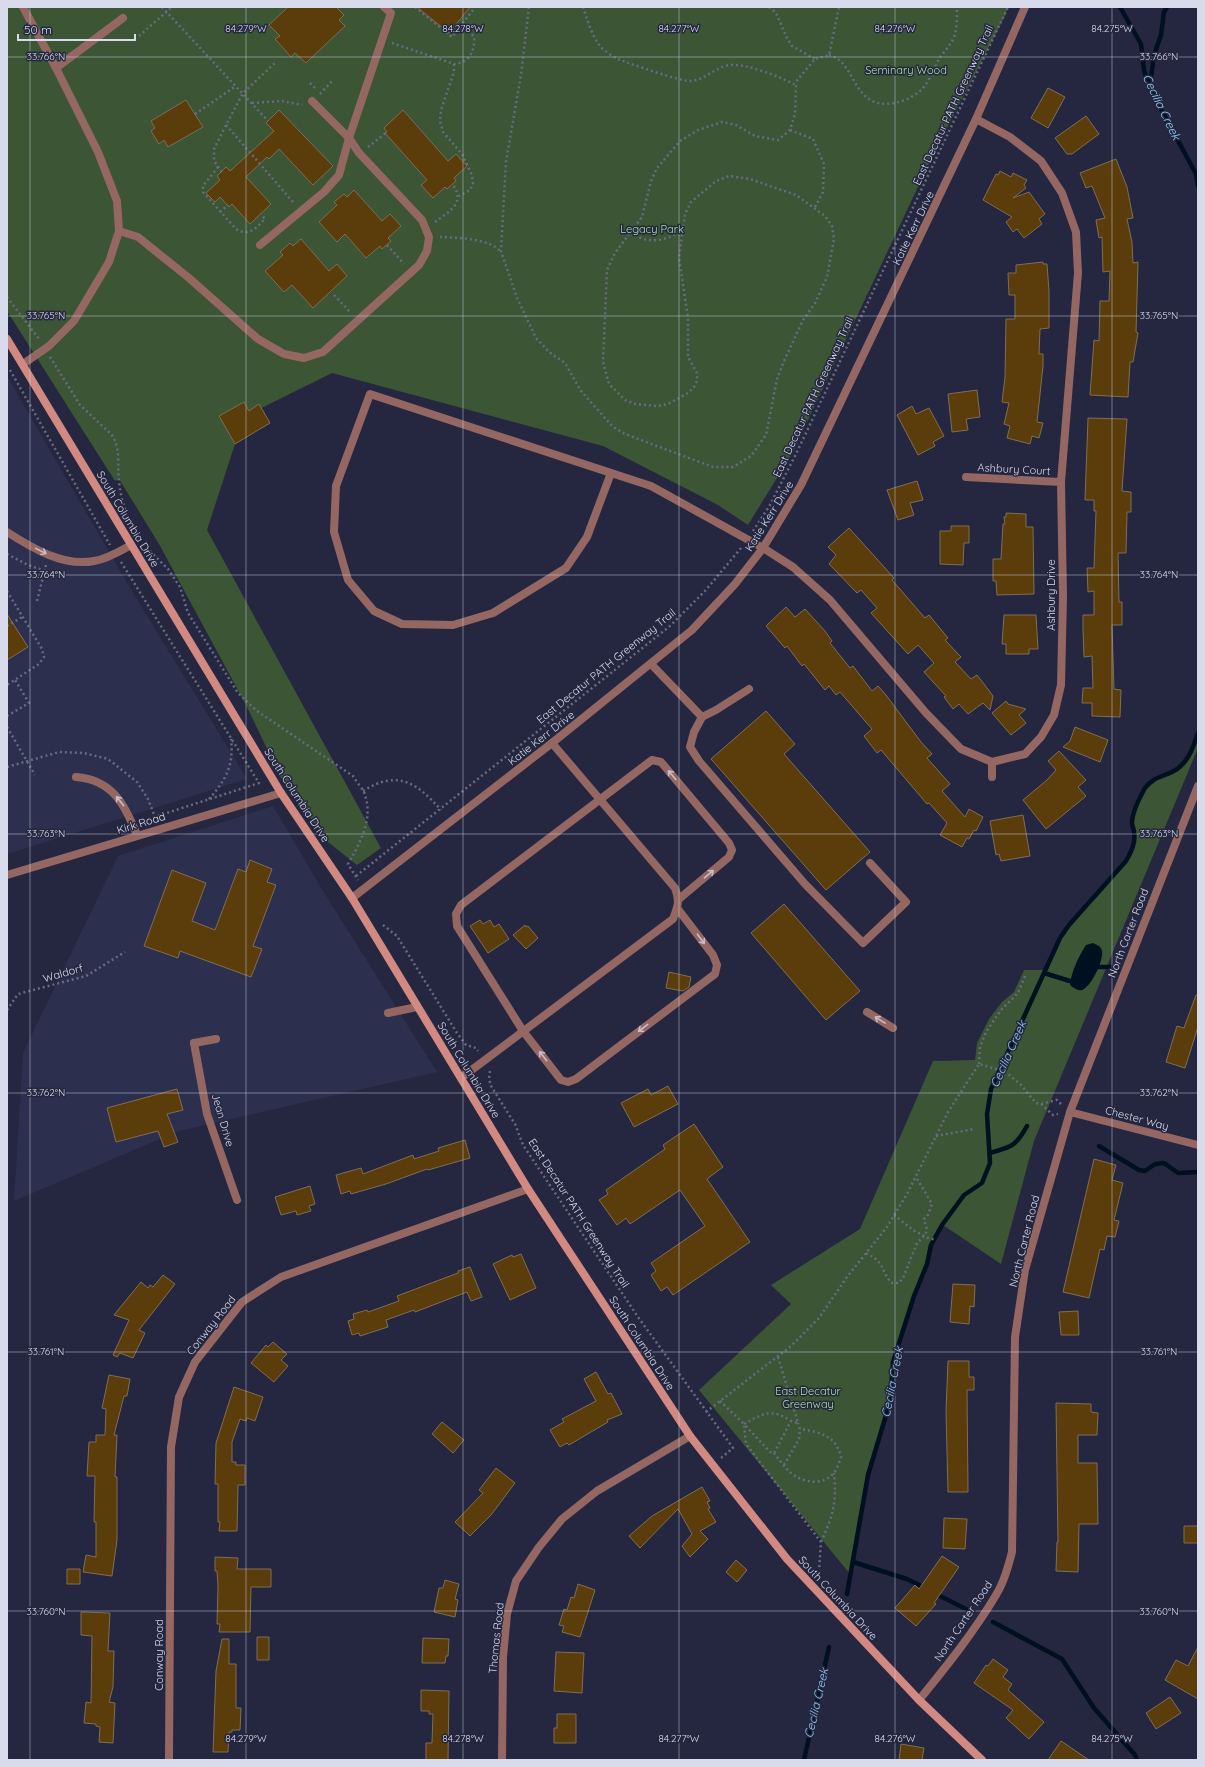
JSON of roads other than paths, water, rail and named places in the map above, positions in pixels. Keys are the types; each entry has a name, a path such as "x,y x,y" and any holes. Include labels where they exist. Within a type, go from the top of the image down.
{"main road":[{"name":"South Columbia Drive","path":"7,339 281,793 352,898 528,1189 690,1436 787,1560 919,1700 979,1759"}],"street":[{"path":"23,7 56,68 104,166 117,201 119,231 109,262 94,290 74,321 45,349 23,364"},
{"path":"260,245 324,192 339,175 349,138 391,13 384,7"},
{"name":"Katie Kerr Drive","path":"352,898 552,744 692,630 735,584 763,548 801,485 976,119 1025,7"},
{"path":"56,68 123,18"},
{"path":"119,231 138,237 189,278 258,339 284,354 304,358 323,352 419,265 427,251 429,237 422,220 359,153 349,138 312,101"},
{"name":"Ashbury Drive","path":"976,119 1010,137 1041,161 1062,193 1076,232 1078,273 1060,482 1063,596 1061,686 1054,715 1041,737 1025,754 992,762"},
{"path":"611,473 587,537 566,568 493,613 453,625 402,624 374,611 348,580 334,532 336,486 370,394 651,486 763,548 793,567 830,600 926,713 961,749 992,762 992,777"},
{"name":"Ashbury Court","path":"966,477 1060,482"},
{"path":"7,532 46,554 68,561 94,561 131,545"},
{"path":"651,664 702,717"},
{"path":"748,689 716,710 702,717 694,732 690,747 699,761 805,884 862,943 906,902 870,863"},
{"path":"461,1078 673,919 677,908 679,899 675,888 552,744"},
{"path":"677,908 713,955 717,966 714,974 576,1079 568,1082 561,1080 523,1031 457,926 456,914 461,905 652,760 661,762 729,844 732,850 729,857 679,899"},
{"path":"76,777 91,778 112,790 125,808 137,836"},
{"name":"North Carter Road","path":"919,1700 948,1665 996,1595 1005,1575 1012,1552 1015,1338 1026,1270 1070,1112 1198,786"},
{"name":"Kirk Road","path":"7,875 281,793"},
{"path":"388,1013 418,1007"},
{"path":"867,1012 893,1028"},
{"name":"Jean Drive","path":"216,1039 194,1043 207,1114 238,1200"},
{"name":"Chester Way","path":"1070,1112 1198,1145"},
{"name":"Conway Road","path":"169,1760 172,1447 179,1397 196,1362 242,1302 280,1277 528,1189"},
{"name":"Thomas Road","path":"502,1760 503,1657 507,1614 516,1581 539,1547 562,1519 597,1491 690,1436"}],"waterway":[{"name":"Cecilia Creek","path":"1120,7 1141,44 1144,70 1149,87 1196,174 1198,186"},
{"path":"1150,85 1154,55 1161,35 1164,12 1167,7"},
{"name":"Cecilia Creek","path":"847,1594 868,1475 890,1402 893,1362 914,1296 927,1264 931,1245 942,1225 964,1195 982,1183 990,1163 987,1114 991,1089 1060,938 1069,925 1126,861 1130,854 1134,840 1132,823 1133,815 1145,788 1151,782 1174,771 1183,764 1192,750 1198,733"},
{"path":"1098,967 1111,967 1117,971"},
{"path":"1044,973 1070,981"},
{"path":"990,1153 1013,1145 1020,1138 1027,1126"},
{"path":"1099,1146 1139,1170 1145,1171 1155,1164 1164,1163 1178,1173 1198,1172"},
{"path":"853,1562 907,1579 925,1588"},
{"path":"934,1593 970,1611"},
{"path":"993,1622 1062,1659 1094,1708 1135,1755 1137,1760"},
{"name":"Cecilia Creek","path":"804,1760 829,1647"}],"park label":[{"name":"Seminary Wood","path":"906,70"},
{"name":"Legacy Park","path":"652,229"},
{"name":"East Decatur Greenway","path":"808,1397"}]}
